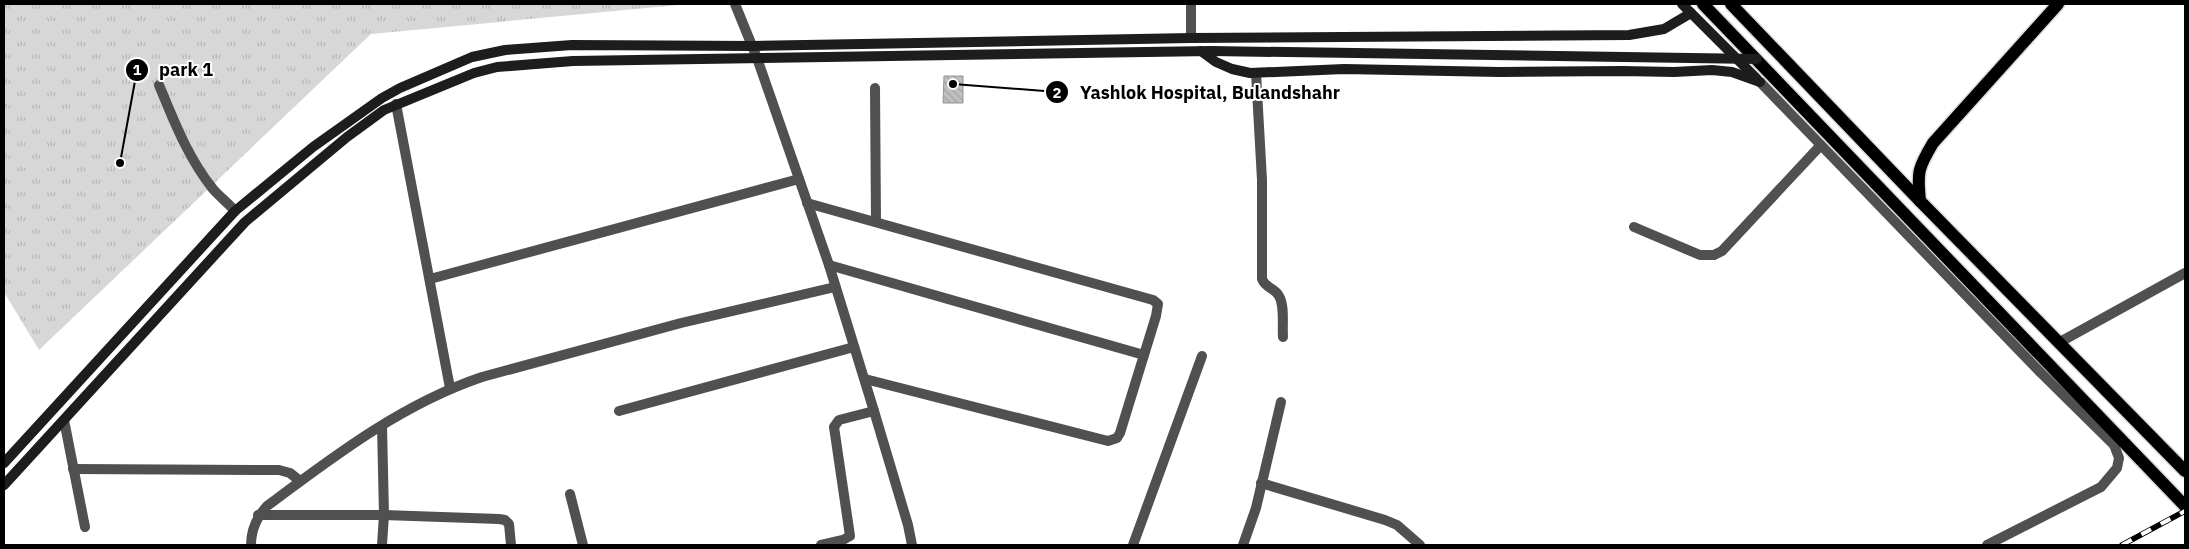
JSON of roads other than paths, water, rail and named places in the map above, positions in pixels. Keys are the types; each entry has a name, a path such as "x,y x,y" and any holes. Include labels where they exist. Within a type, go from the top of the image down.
{"main road":[{"path":"1703,4 2185,506"},
{"path":"1731,4 1920,201 2185,471"},
{"path":"1920,201 1918,176 1921,164 1933,143 2058,4"}],"street":[{"path":"735,4 757,58 829,265 908,524 912,545"},
{"path":"1191,4 1191,38"},
{"path":"1682,4 2114,445 2119,458 2117,468 2101,487 1988,545"},
{"path":"4,463 235,211 312,146 382,98 400,88 472,57 505,50 572,45 752,46 1191,38 1629,35 1664,29 1691,13"},
{"path":"1206,51 1216,62 1232,69 1256,73 1344,69 1500,72 1622,70 1674,72 1712,70 1732,72 1760,82"},
{"path":"5,480 64,420 245,222 347,137 384,110 474,73 497,67 573,60 1206,51 1756,59"},
{"path":"1256,73 1262,180 1262,279 1266,286 1276,292 1281,300 1283,337"},
{"path":"159,85 176,126 195,162 213,189 235,211"},
{"path":"875,88 876,222"},
{"path":"396,104 450,388"},
{"path":"1634,227 1700,255 1714,255 1722,251 1820,146"},
{"path":"430,279 799,179"},
{"path":"807,203 1153,300 1158,304 1120,433 1117,438 1108,441 864,379"},
{"path":"829,265 1144,355"},
{"path":"2060,342 2185,273"},
{"path":"251,545 251,537 258,516 268,506 344,448 450,388 482,377 681,323 835,287"},
{"path":"619,411 854,347"},
{"path":"1133,545 1202,356"},
{"path":"1243,545 1256,508 1281,402"},
{"path":"821,545 843,540 850,536 834,428 839,420 874,411"},
{"path":"64,420 85,526"},
{"path":"382,426 384,515 382,545"},
{"path":"74,469 280,470 290,473 300,481"},
{"path":"1261,483 1385,520 1397,526 1420,545"},
{"path":"570,494 583,545"},
{"path":"258,516 384,515 505,520 511,528 511,545"}],"railway":[{"path":"2122,545 2185,511"}],"place":[{"name":"Yashlok Hospital, Bulandshahr","path":"953,84"},
{"name":"park 1","path":"120,163"}]}
